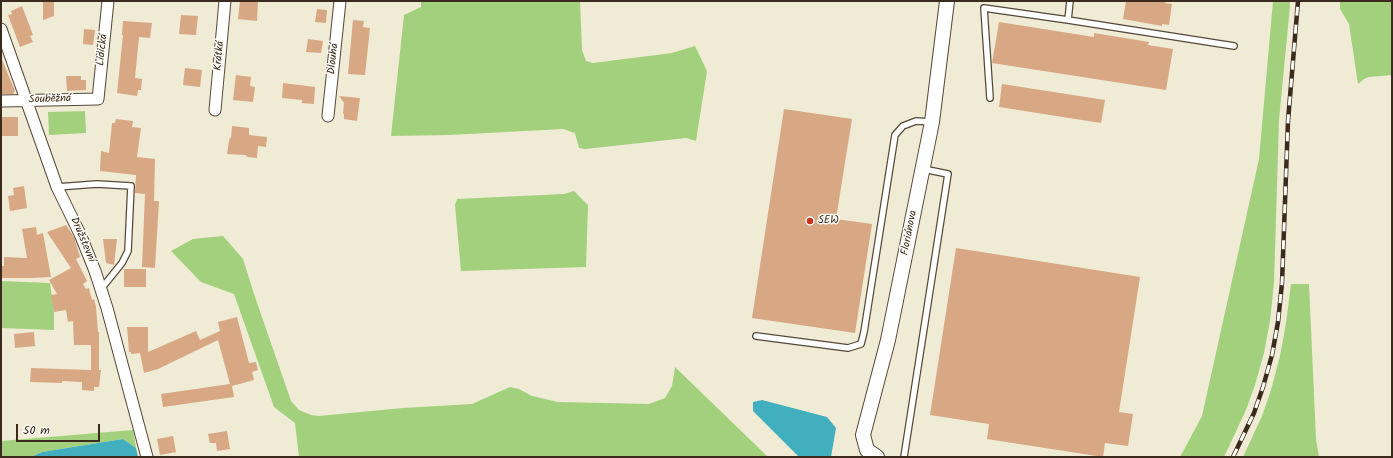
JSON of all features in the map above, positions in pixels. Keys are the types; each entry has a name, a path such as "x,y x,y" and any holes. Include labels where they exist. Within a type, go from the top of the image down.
{"street":[{"name":"Lidická","path":"98,99 108,1"},
{"name":"Krátká","path":"215,110 225,1"},
{"name":"Dlouhá","path":"328,116 340,1"},
{"name":"Floriánova","path":"877,457 867,450 864,435 888,340 932,122 947,1"},
{"name":"Družstevní","path":"1,29 57,187 80,234 101,289 147,457"},
{"name":"Souběžná","path":"1,102 98,99"}],"lane":[{"path":"1068,20 1070,1"},
{"path":"990,98 984,8 1234,46"},
{"path":"756,336 848,348 861,344 895,135 903,126 916,121 932,122"},
{"path":"904,457 948,174 923,169"},
{"path":"57,187 97,184 131,186 128,251 122,264 101,289"}],"green space":[{"path":"421,1 580,1 582,50 586,61 593,63 672,53 695,46 707,71 696,141 686,138 585,149 579,148 575,133 563,129 449,135 391,136 404,15 421,7"},
{"path":"1273,1 1290,1 1290,6 1279,120 1274,283 1270,321 1264,353 1246,410 1224,457 1180,457 1202,416 1259,159"},
{"path":"1340,1 1392,1 1392,75 1369,77 1358,84 1349,24 1340,9"},
{"path":"85,111 86,133 49,135 48,112"},
{"path":"574,191 588,205 586,267 461,271 455,205 457,199 564,194"},
{"path":"223,236 243,259 291,401 299,410 311,415 319,416 403,408 472,404 510,387 519,389 532,396 558,402 649,404 665,398 672,386 675,367 768,457 299,457 295,423 274,407 234,294 201,282 171,251 193,239"},
{"path":"1,281 50,283 54,312 54,330 1,328"},
{"path":"1291,284 1309,284 1316,439 1319,457 1243,457 1262,416 1271,390 1280,356"},
{"path":"133,430 136,448 123,439 42,452 31,457 1,457 1,441"}],"water":[{"path":"762,400 827,417 836,428 831,457 799,457 753,411 753,402"},
{"path":"123,439 136,448 138,457 31,457 42,452"}],"building":[{"path":"240,1 258,1 257,21 238,19"},
{"path":"1126,1 1166,1 1165,3 1172,4 1169,25 1162,24 1162,26 1123,19"},
{"path":"43,2 54,2 54,16 43,20"},
{"path":"22,6 33,35 30,36 33,42 20,47 8,15 12,14 11,11"},
{"path":"317,9 327,10 326,23 315,22"},
{"path":"181,15 198,16 196,35 179,34"},
{"path":"353,20 364,21 363,27 370,28 365,75 348,74"},
{"path":"123,21 152,23 150,38 139,37 135,78 142,79 141,90 138,90 137,96 117,93"},
{"path":"999,22 1094,37 1094,33 1149,42 1148,45 1173,49 1166,90 992,63"},
{"path":"84,29 95,30 93,45 83,44"},
{"path":"308,39 323,41 321,53 306,52"},
{"path":"1,57 15,91 13,94 1,94"},
{"path":"185,68 202,70 200,87 183,85"},
{"path":"236,75 251,77 250,86 255,87 253,102 233,100"},
{"path":"66,76 81,76 81,80 86,80 86,90 67,91"},
{"path":"283,83 315,87 314,104 302,103 302,100 282,98"},
{"path":"1002,84 1105,100 1101,123 999,107"},
{"path":"339,96 360,98 357,121 344,119 344,103"},
{"name":"SEW","path":"784,109 852,119 836,219 872,224 855,333 752,318"},
{"path":"1,117 18,117 18,136 1,136"},
{"path":"116,119 133,121 132,127 141,128 137,157 155,159 154,201 159,201 155,268 142,267 145,194 135,193 136,175 100,171 101,151 109,153 112,123 115,123"},
{"path":"232,126 249,128 249,135 267,137 266,147 258,146 257,158 248,157 246,155 227,154"},
{"path":"24,186 27,208 10,211 8,196 14,195 13,188"},
{"path":"66,225 74,237 80,257 76,259 87,281 83,284 86,289 89,288 92,300 94,299 96,307 99,332 99,370 101,370 99,387 94,387 94,391 82,390 82,382 30,382 31,368 91,370 91,345 74,345 73,321 68,322 66,310 54,312 51,295 57,294 49,280 71,268 47,232"},
{"path":"36,227 37,235 43,233 51,277 1,278 1,266 4,266 4,257 27,258 22,229"},
{"path":"103,239 117,239 114,265 106,263"},
{"path":"956,248 1140,277 1119,412 1133,414 1128,446 1105,443 1103,457 987,439 989,424 930,415"},
{"path":"124,269 146,269 146,287 124,287"},
{"path":"237,317 249,363 256,362 258,370 252,372 254,380 232,386 234,397 163,407 161,394 230,384 218,340 158,369 144,373 140,353 131,354 131,352 129,352 127,327 148,327 148,352 196,331 200,340 220,331 218,322"},
{"path":"34,332 35,346 15,348 14,334"},
{"path":"227,431 230,449 217,451 216,443 210,443 208,434"},
{"path":"173,436 176,452 160,455 157,439"}],"railway":[{"path":"1233,457 1254,413 1263,387 1272,355 1278,322 1282,283 1288,121 1298,1"}],"place":[{"name":"SEW","path":"810,221"}]}
